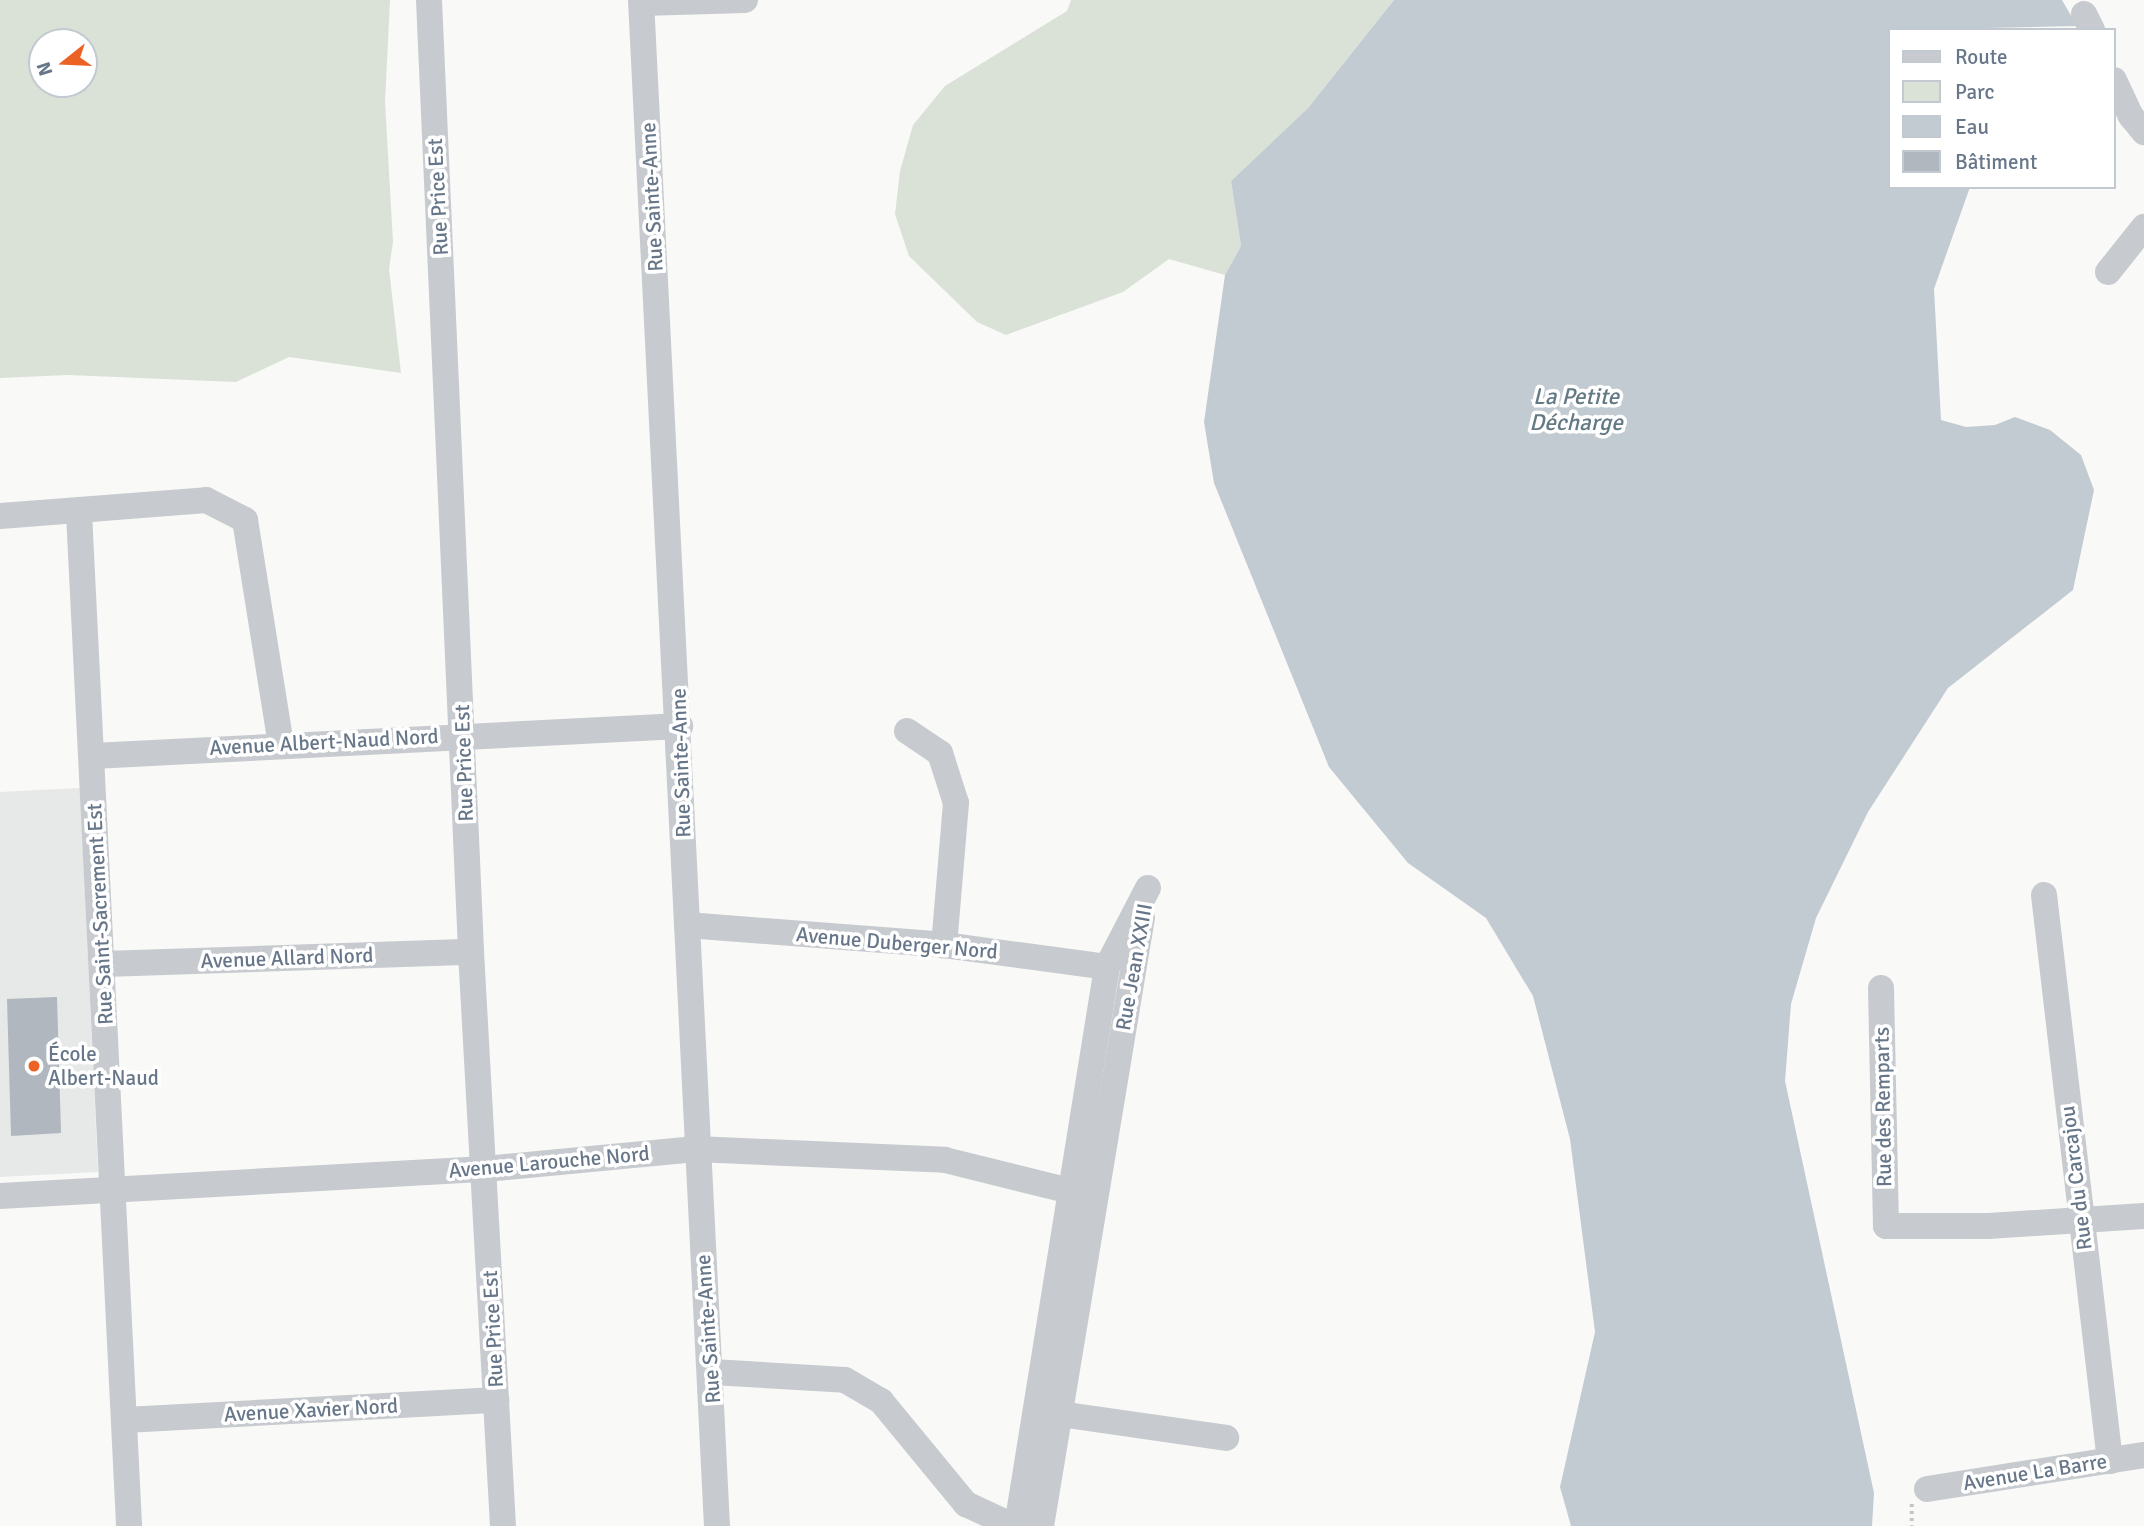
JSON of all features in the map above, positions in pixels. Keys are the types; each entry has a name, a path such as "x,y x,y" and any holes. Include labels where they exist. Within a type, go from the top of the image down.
{"street":[{"name":"Rue Price Est","path":"429,0 471,952 503,1526"},
{"path":"641,2 745,0"},
{"name":"Rue Sainte-Anne","path":"641,2 680,726 696,1149 712,1372 717,1526"},
{"path":"2116,84 2131,116 2144,132"},
{"path":"2108,272 2144,227"},
{"path":"0,516 79,513 206,500 245,520 281,744"},
{"name":"Rue Saint-Sacrement Est","path":"79,513 104,964 110,1189 129,1526"},
{"name":"Avenue Albert-Naud Nord","path":"93,756 463,733 680,726"},
{"path":"907,731 940,753 956,803 944,945"},
{"name":"Rue Jean XXIII","path":"1015,1526 1082,1194 1148,888 1107,967 1082,1194 1060,1414 1041,1526"},
{"name":"Rue du Carcajou","path":"2044,895 2110,1461"},
{"name":"Avenue Duberger Nord","path":"687,925 944,945 1107,967"},
{"name":"Avenue Allard Nord","path":"104,964 471,952"},
{"name":"Rue des Remparts","path":"1881,988 1886,1226 2081,1220"},
{"name":"Avenue Larouche Nord","path":"0,1196 485,1169 696,1149 945,1160 1082,1194"},
{"path":"2081,1220 2144,1216"},
{"path":"712,1372 845,1380 881,1401 966,1504 1015,1526"},
{"name":"Avenue Xavier Nord","path":"125,1420 496,1400"},
{"path":"1060,1414 1226,1438"},
{"name":"Avenue La Barre","path":"1927,1489 2144,1455"}],"shaded area":[{"path":"80,788 98,1172 0,1177 0,792"}],"green space":[{"path":"0,0 390,0 385,102 393,242 389,269 401,373 289,357 236,382 68,375 0,378"},
{"path":"1071,0 1394,0 1308,108 1231,181 1241,246 1225,275 1169,259 1123,292 1006,335 977,322 909,256 895,214 900,171 913,125 945,86 1067,11"}],"water":[{"name":"La Petite Décharge","path":"1394,0 2062,0 2077,26 1888,28 1888,189 1969,189 1934,289 1941,420 1966,427 1995,425 2015,417 2050,430 2081,455 2094,490 2073,590 1948,688 1868,812 1816,918 1791,1004 1785,1081 1874,1493 1872,1526 1571,1526 1560,1487 1595,1332 1570,1139 1533,996 1486,918 1408,863 1329,767 1214,483 1204,422 1225,275 1241,246 1231,181 1308,108"}],"building":[{"name":"École Albert-Naud","path":"57,997 61,1133 11,1136 7,999"}],"place":[{"name":"École Albert-Naud","path":"34,1066"}]}
